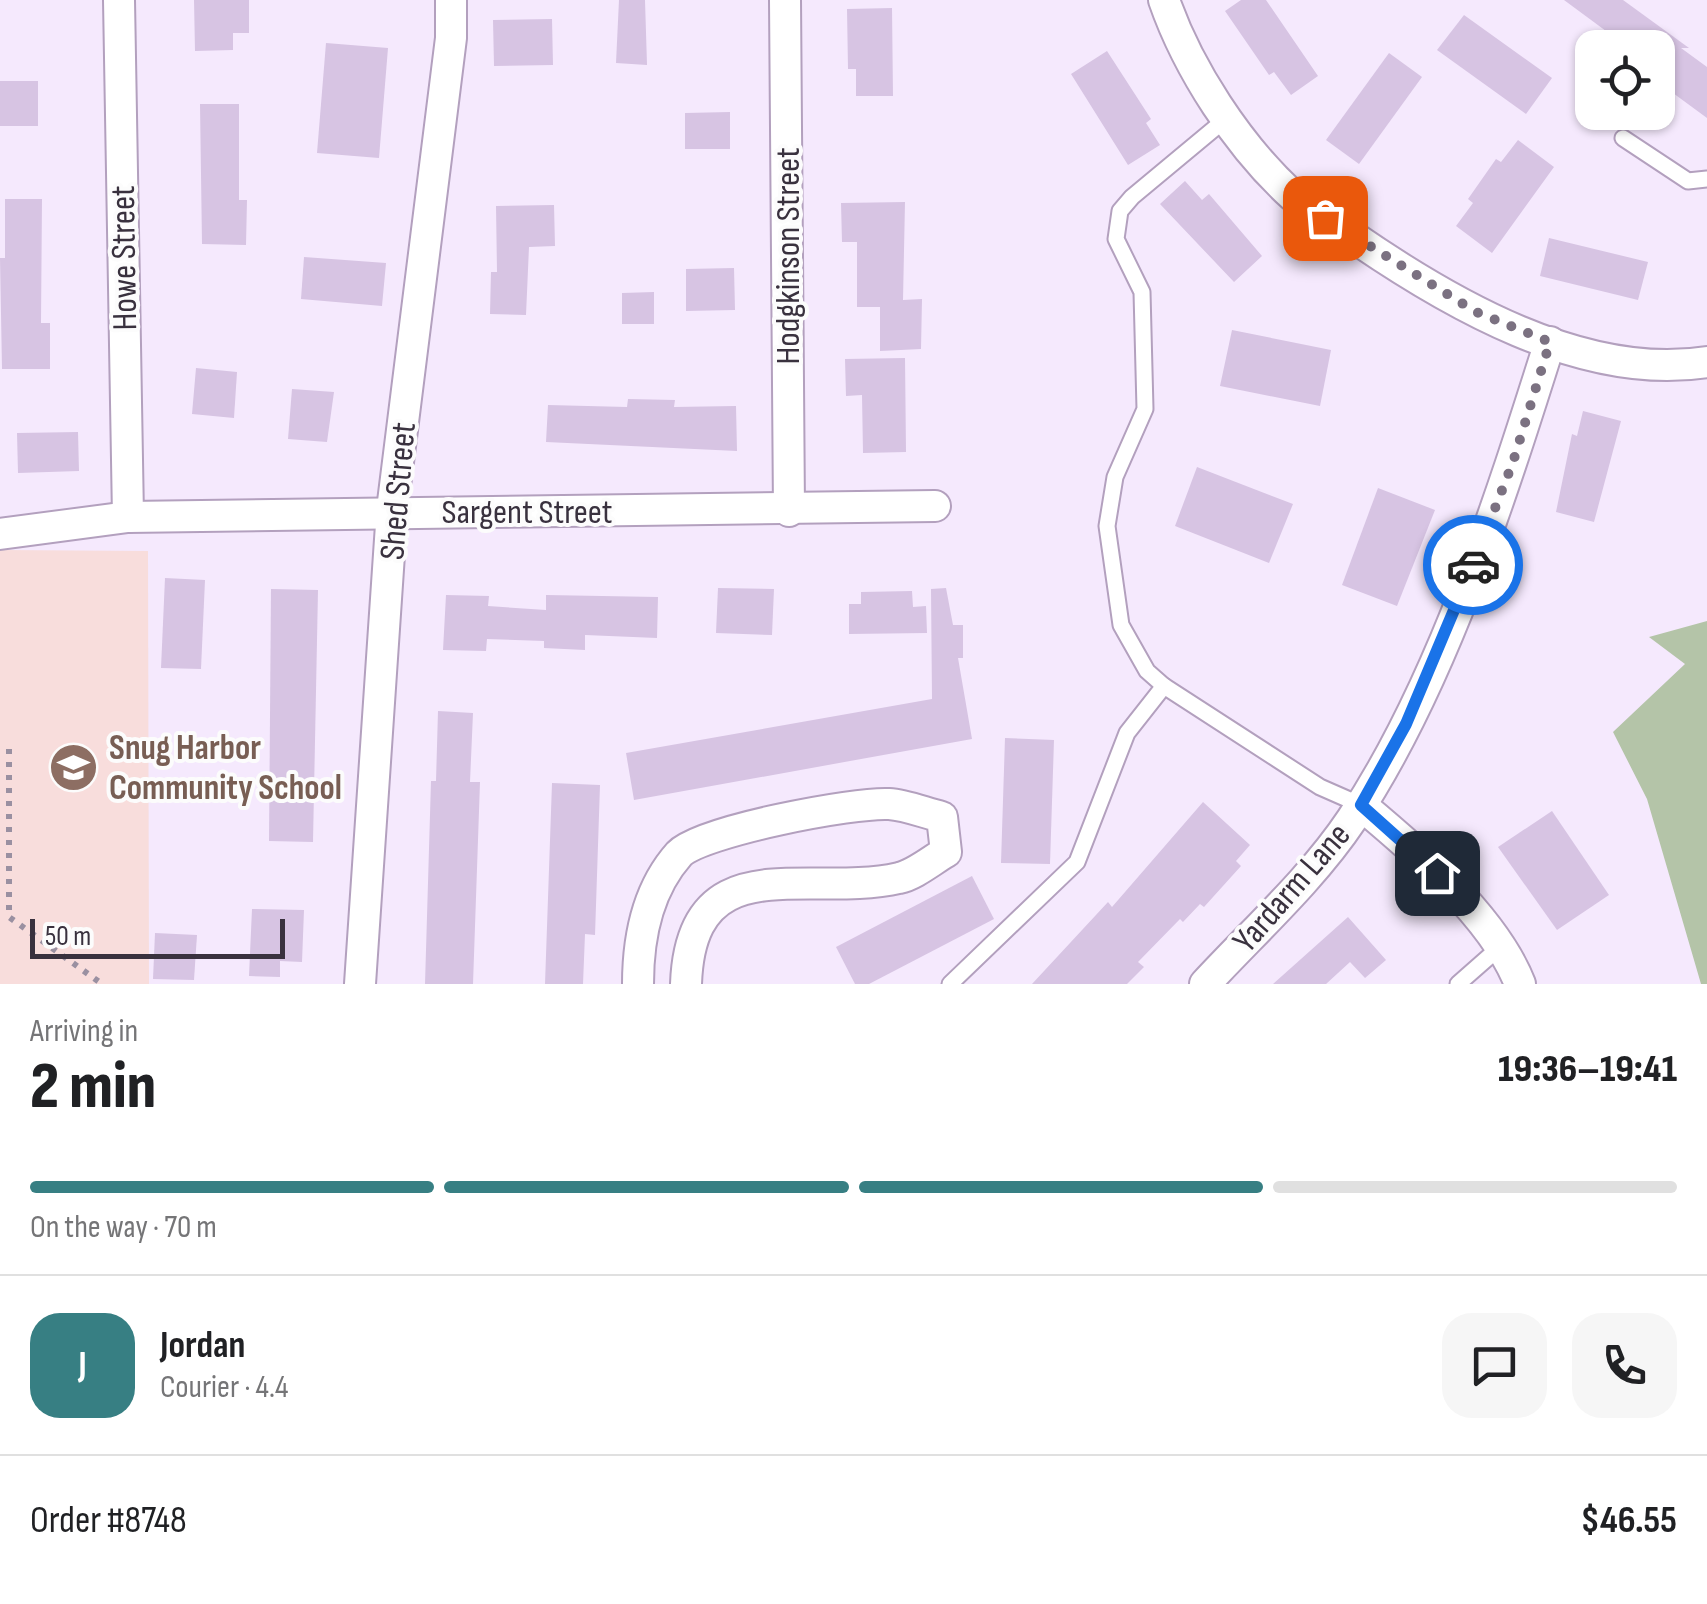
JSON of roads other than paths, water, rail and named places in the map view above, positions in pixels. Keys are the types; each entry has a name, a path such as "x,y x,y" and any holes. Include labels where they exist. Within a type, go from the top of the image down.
{"street":[{"name":"Howe Street","path":"119,0 128,517"},
{"name":"Shed Street","path":"360,984 392,510 451,38 451,0"},
{"name":"Hodgkinson Street","path":"785,0 789,511"},
{"path":"1164,0 1172,23 1226,118 1293,196 1388,261 1476,312 1606,360 1707,362"},
{"name":"Yardarm Lane","path":"1206,984 1284,900 1361,805 1406,724 1487,533 1550,342"},
{"name":"Sargent Street","path":"0,534 128,517 392,510 789,511 936,506"},
{"path":"638,984 642,926 655,891 681,851 713,837 792,817 890,804 942,817 946,852 901,878 733,888 699,920 686,984"},
{"path":"1361,805 1418,852 1500,947 1520,984"}],"lane":[{"path":"1226,118 1132,197 1120,211 1115,226 1119,251 1142,292 1145,408 1115,477 1107,526 1114,595 1134,651 1164,686 1320,787 1361,805"},
{"path":"1623,138 1688,181 1707,179"},
{"path":"950,984 1078,862 1127,733 1164,686"},
{"path":"1458,984 1500,947"}],"place":[{"name":"Snug Harbor Community School","path":"74,767"}]}
